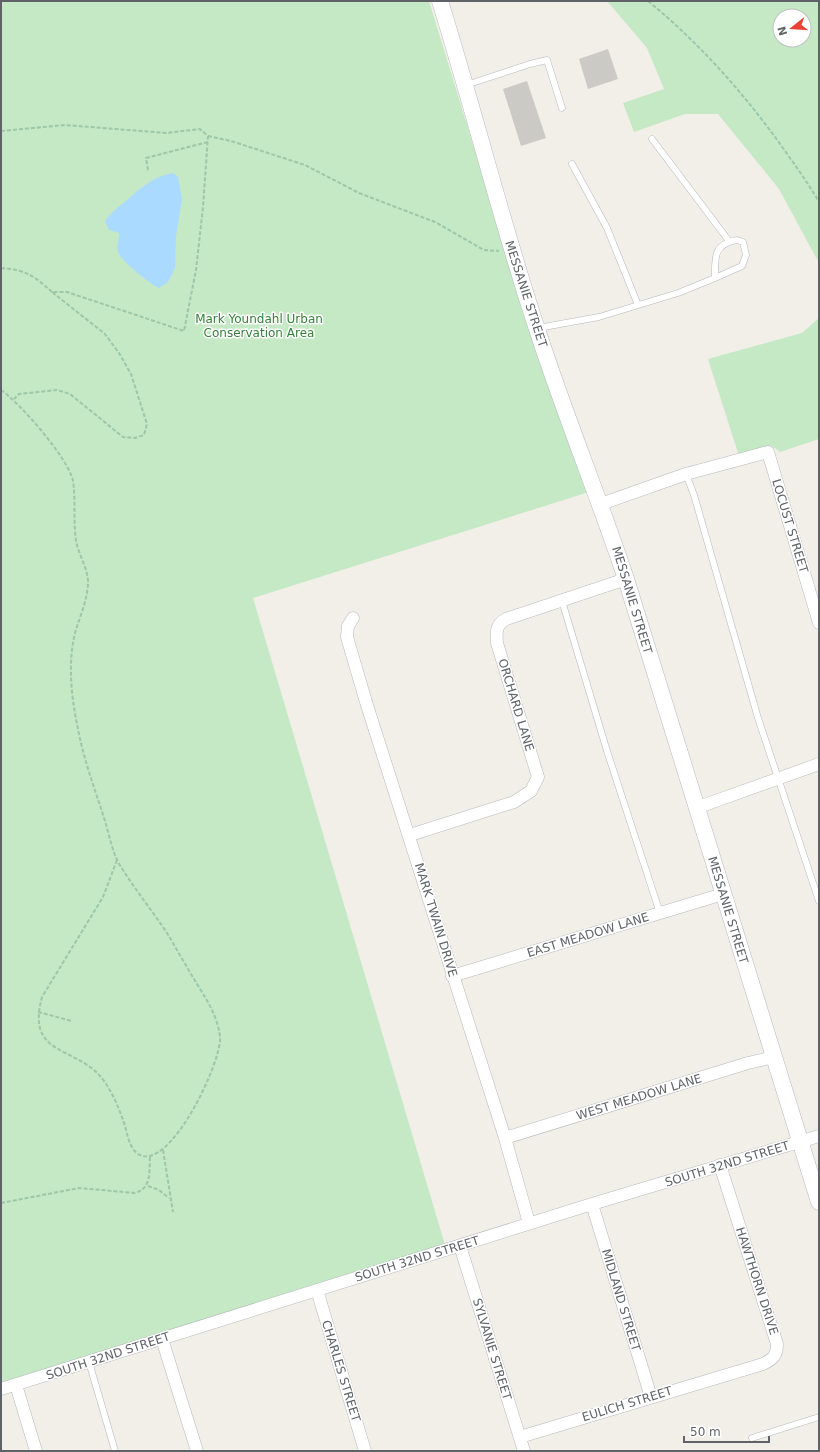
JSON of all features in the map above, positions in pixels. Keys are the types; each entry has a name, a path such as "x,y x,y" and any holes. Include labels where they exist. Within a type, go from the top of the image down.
{"street":[{"name":"MESSANIE STREET","path":"440,1 497,203 536,328 601,504 626,579 819,1202"},
{"name":"LOCUST STREET","path":"686,474 768,452 819,623"},
{"path":"601,504 686,474"},
{"name":"ORCHARD LANE","path":"410,835 514,802 531,791 538,777 497,643 496,631 498,624 506,619 626,579"},
{"name":"MARK TWAIN DRIVE","path":"353,618 348,626 347,637 366,702 410,835 452,976 505,1138 529,1224"},
{"path":"696,808 819,764"},
{"name":"EAST MEADOW LANE","path":"452,976 723,894"},
{"name":"WEST MEADOW LANE","path":"505,1138 748,1063 774,1057"},
{"name":"SOUTH 32ND STREET","path":"1,1390 592,1204 819,1136"},
{"name":"HAWTHORN DRIVE","path":"720,1165 778,1344 777,1354 770,1361 735,1372"},
{"name":"MIDLAND STREET","path":"592,1204 651,1397"},
{"name":"SYLVANIE STREET","path":"460,1246 524,1451"},
{"name":"CHARLES STREET","path":"317,1290 365,1451"},
{"path":"162,1339 197,1451"},
{"name":"EULICH STREET","path":"520,1437 735,1372"},
{"path":"16,1385 36,1451"}],"lane":[{"path":"464,86 530,64 547,60 562,108"},
{"path":"652,139 729,241"},
{"path":"572,164 607,228 638,305"},
{"path":"536,328 599,317 678,293 715,278 742,266 746,255 743,242 737,240 729,241 718,250 715,258 715,278"},
{"path":"686,474 694,495 758,718 819,901"},
{"path":"562,601 607,751 660,913"},
{"path":"89,1362 115,1451"},
{"path":"752,1438 819,1417"}],"path":[{"path":"648,1 705,53 733,83 797,167 819,202"},
{"path":"1,130 65,125 166,133 200,129 208,136 231,141 305,165 359,193 435,222 484,250"},
{"path":"52,292 67,292 184,331 196,270 204,208 208,136"},
{"path":"148,170 146,158 208,142"},
{"path":"1,268 18,269 33,275 105,334 119,353 131,374 147,424 144,435 135,438 123,437 70,394 57,390 19,394 14,399"},
{"path":"1,390 14,399 66,462 73,479 75,534 77,546 86,569 88,582 71,657 74,708 88,768 117,860 168,935 209,1004 217,1022 220,1039 215,1066 180,1130 163,1150 150,1157 139,1155 131,1147 115,1100 101,1077 85,1065 57,1049 45,1039 40,1032 38,1012 42,997 103,897 117,860"},
{"path":"38,1012 72,1021"},
{"path":"163,1150 173,1212"},
{"path":"1,1203 80,1188 135,1193 144,1191 147,1186 150,1157"},
{"path":"147,1186 159,1190 170,1199"}],"green space":[{"name":"Mark Youndahl Urban Conservation Area","path":"1,1 429,1 532,337 589,492 253,598 445,1245 1,1383"},
{"path":"607,1 819,1 819,263 779,189 718,114 685,114 634,132 623,103 664,89 647,48"},
{"path":"819,318 819,439 780,452 772,446 739,456 708,359 802,333"}],"water":[{"path":"173,173 178,177 182,199 176,236 175,268 168,282 159,288 126,263 117,249 119,233 109,230 105,221 115,210 143,187 159,177"}],"building":[{"path":"608,49 618,79 588,89 579,59"},
{"path":"527,81 546,138 521,146 503,89"}]}
